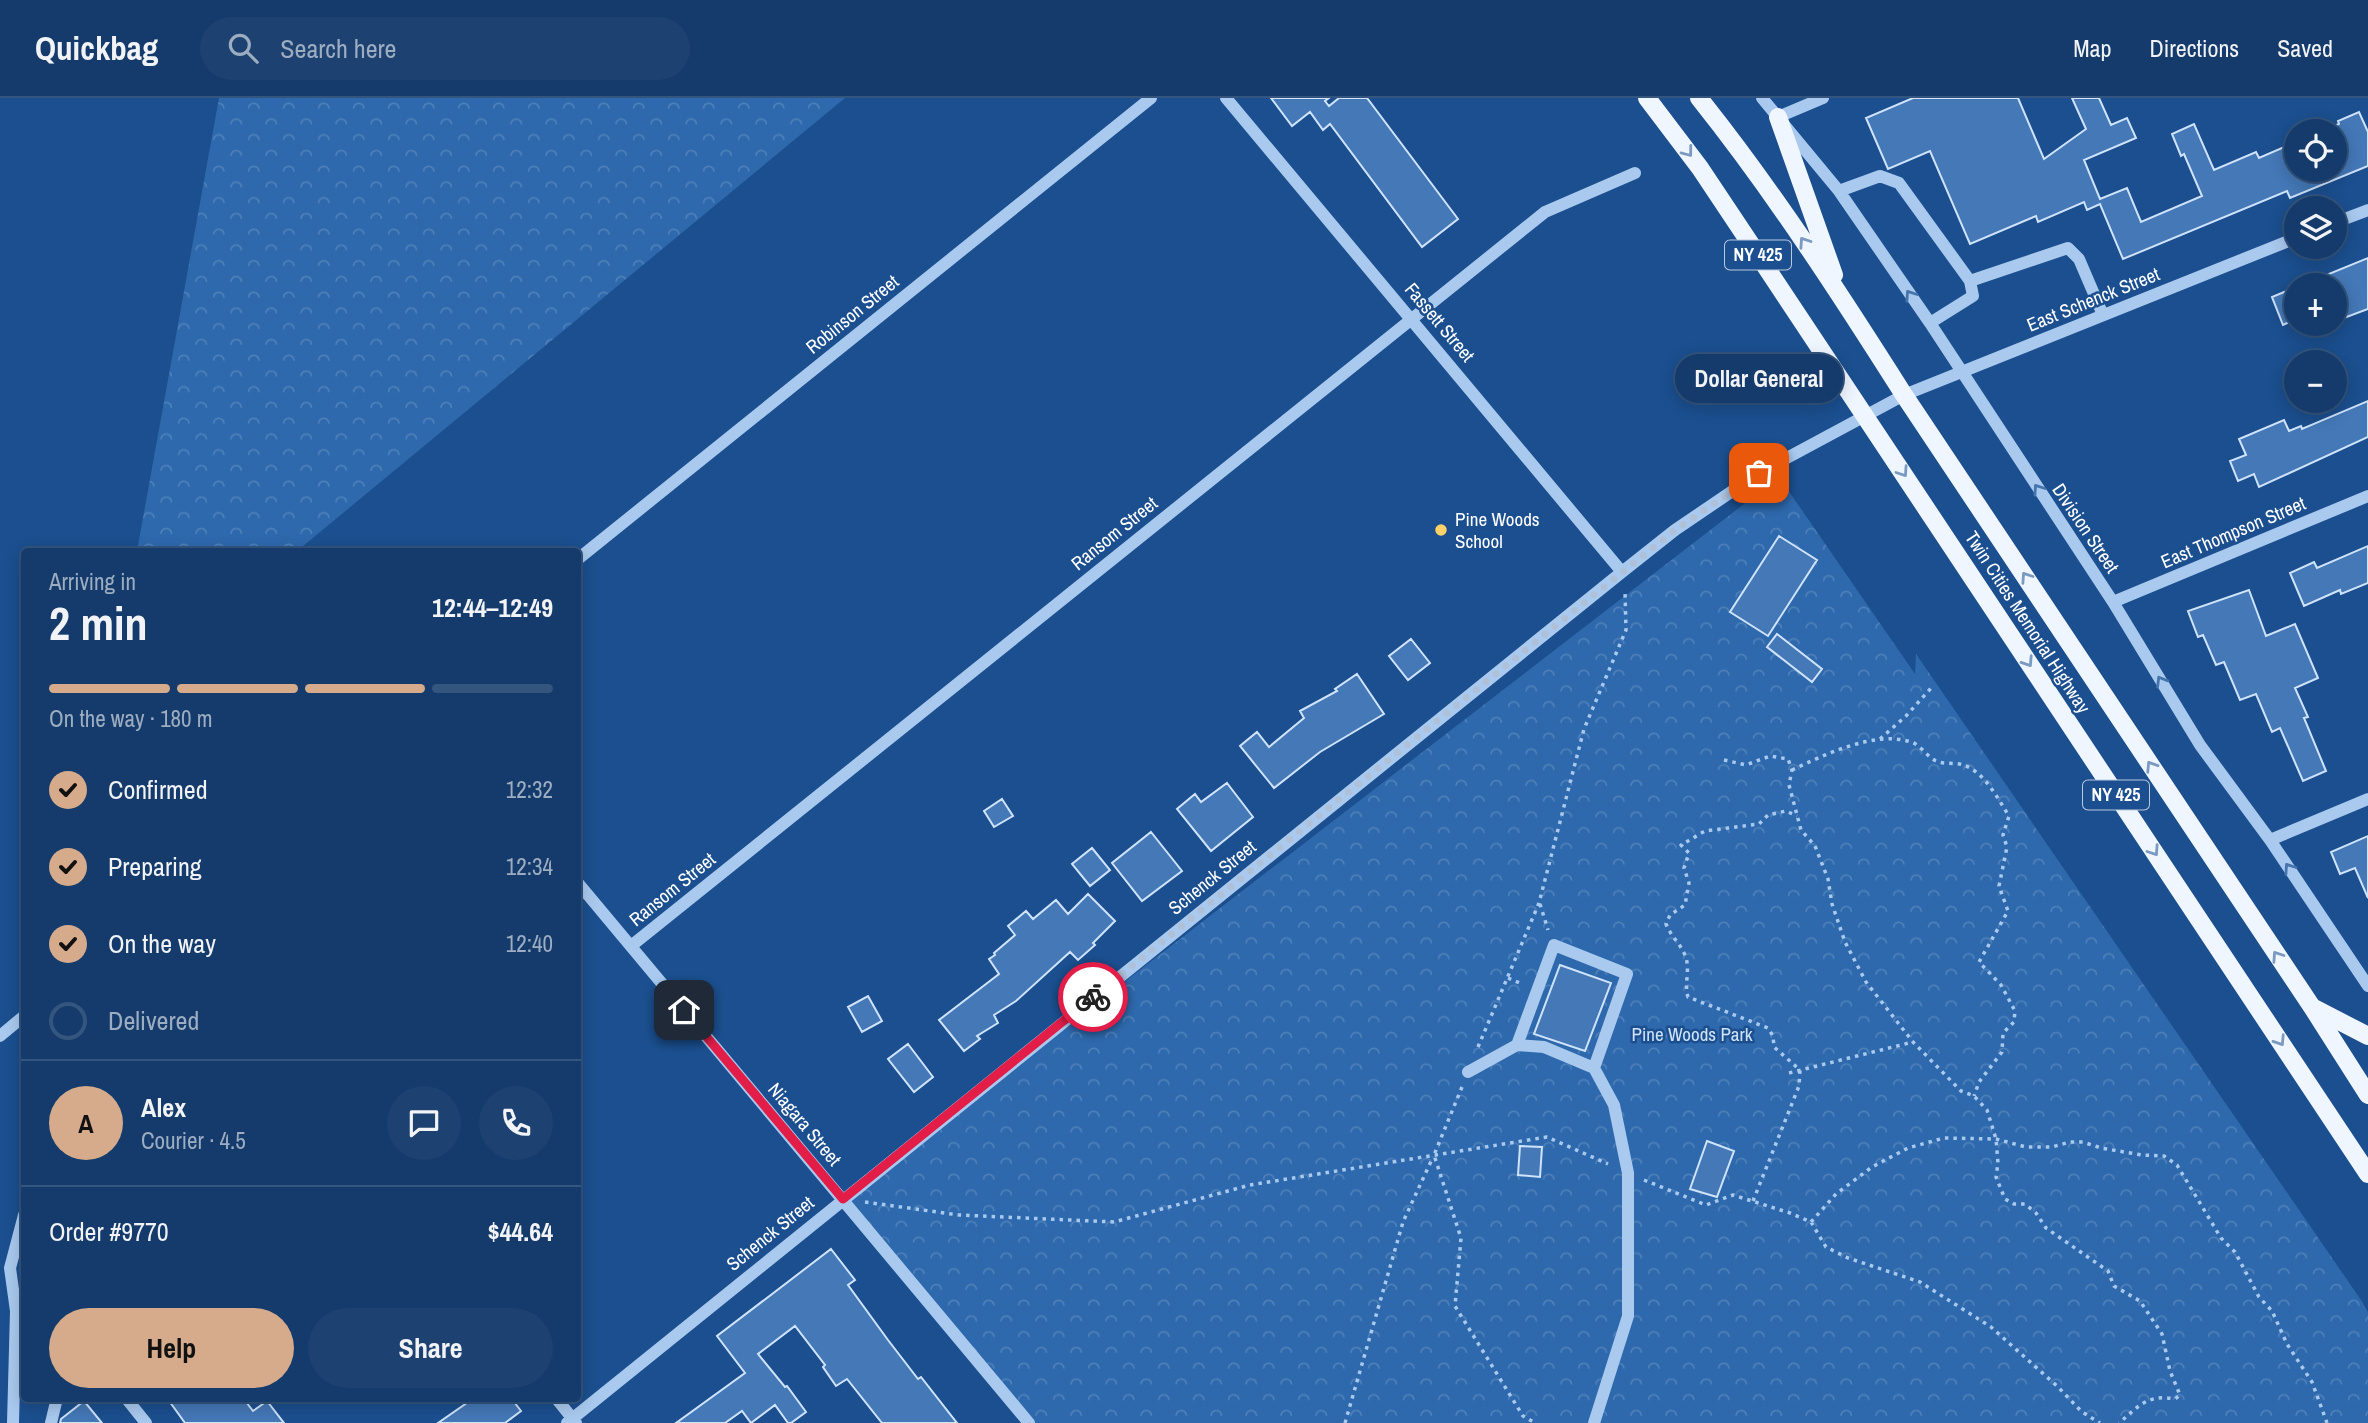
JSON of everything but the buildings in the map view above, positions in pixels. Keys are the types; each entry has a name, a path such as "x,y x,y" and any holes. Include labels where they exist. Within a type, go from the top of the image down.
{"main road":[{"name":"Twin Cities Memorial Highway","path":"1647,98 1700,168 2368,1174"},
{"name":"Twin Cities Memorial Highway","path":"1699,98 1741,150 1843,298 1904,395 2368,1095"},
{"path":"1778,117 1843,298"},
{"path":"2312,1007 2368,1036"}],"street":[{"name":"Robinson Street","path":"581,557 1152,98"},
{"name":"Fassett Street","path":"1226,98 1622,572"},
{"name":"Division Street","path":"1762,98 1839,191 1930,323 2113,602 2200,745 2270,840 2368,986"},
{"path":"1778,117 1823,98"},
{"name":"Ransom Street","path":"631,947 1545,212 1635,173"},
{"path":"1839,191 1880,176 1899,183 1970,281 1973,296 1930,323"},
{"path":"2347,218 2368,209"},
{"name":"East Schenck Street","path":"1904,395 2284,243"},
{"path":"1970,281 2068,248 2079,259 2103,315"},
{"name":"Schenck Street","path":"572,1421 843,1199 1622,572 1724,495 1792,453 1904,395"},
{"name":"East Thompson Street","path":"2113,602 2368,496"},
{"path":"2270,840 2368,799"},
{"name":"Niagara Street","path":"581,887 1029,1423"},
{"path":"1517,1045 1554,945 1627,974 1594,1068"},
{"path":"0,1036 21,1018"},
{"path":"1468,1072 1517,1045 1544,1047 1594,1068 1614,1105 1628,1173 1628,1315 1594,1423"},
{"path":"13,1423 16,1311 10,1268 21,1226"},
{"path":"0,1255 10,1268"},
{"path":"51,1423 56,1402"},
{"path":"129,1402 146,1423"},
{"path":"559,1402 572,1421"}],"path":[{"path":"1880,739 1906,716 1932,687"},
{"path":"1792,769 1837,749 1880,739 1912,742 1936,761 1963,765 1973,770 1991,789 2009,816 2003,835 2007,847 1999,886 2008,911 1979,962 2001,985 2015,1011 2014,1021 2003,1033 2002,1052 1979,1082 1975,1096"},
{"path":"1724,760 1746,765 1770,756 1787,759 1792,769 1789,785 1801,830 1815,846 1828,879 1832,904 1845,942 1866,982 1913,1042 1961,1091 1975,1096 1987,1110 1996,1139 1996,1177 2004,1199 2014,1204 2025,1204 2036,1213 2046,1228 2108,1270 2114,1286 2140,1301 2162,1334 2180,1395 2175,1399 2158,1396 2150,1399 2119,1423"},
{"path":"1797,817 1786,811 1768,815 1759,824 1704,831 1681,845 1689,853 1684,868 1689,883 1685,905 1670,915 1666,924 1687,960 1685,988 1688,997 1768,1028 1773,1036 1774,1047 1800,1070"},
{"path":"1539,904 1554,945"},
{"path":"1789,1073 1913,1042"},
{"path":"1753,1201 1799,1086 1800,1070"},
{"path":"843,1199 959,1215 1114,1222 1250,1185 1547,1136 1706,1205 1733,1195 1811,1222 1826,1247 1848,1258 1920,1282 1991,1327 2082,1412 2100,1423"},
{"path":"1811,1222 1845,1187 1872,1167 1908,1148 1944,1138 1996,1139 2026,1147 2052,1147 2083,1142 2128,1153 2164,1156 2177,1165 2221,1238 2235,1251 2259,1297 2273,1311 2287,1344 2312,1382 2327,1423"},
{"path":"1345,1423 1403,1222 1434,1155"}],"green space":[{"path":"219,98 845,98 301,548 138,548"},
{"name":"Pine Woods Park","path":"1779,477 1915,674 1916,654 2361,1300 2368,1312 2368,1423 1029,1423 843,1199"}],"way so far":[{"path":"1093,997 1675,530 1759,473"}],"place":[{"name":"Dollar General","path":"1759,473"},
{"name":"Pine Woods School","path":"1441,530"}],"route":[{"path":"684,1010 843,1199 1093,997"}]}
